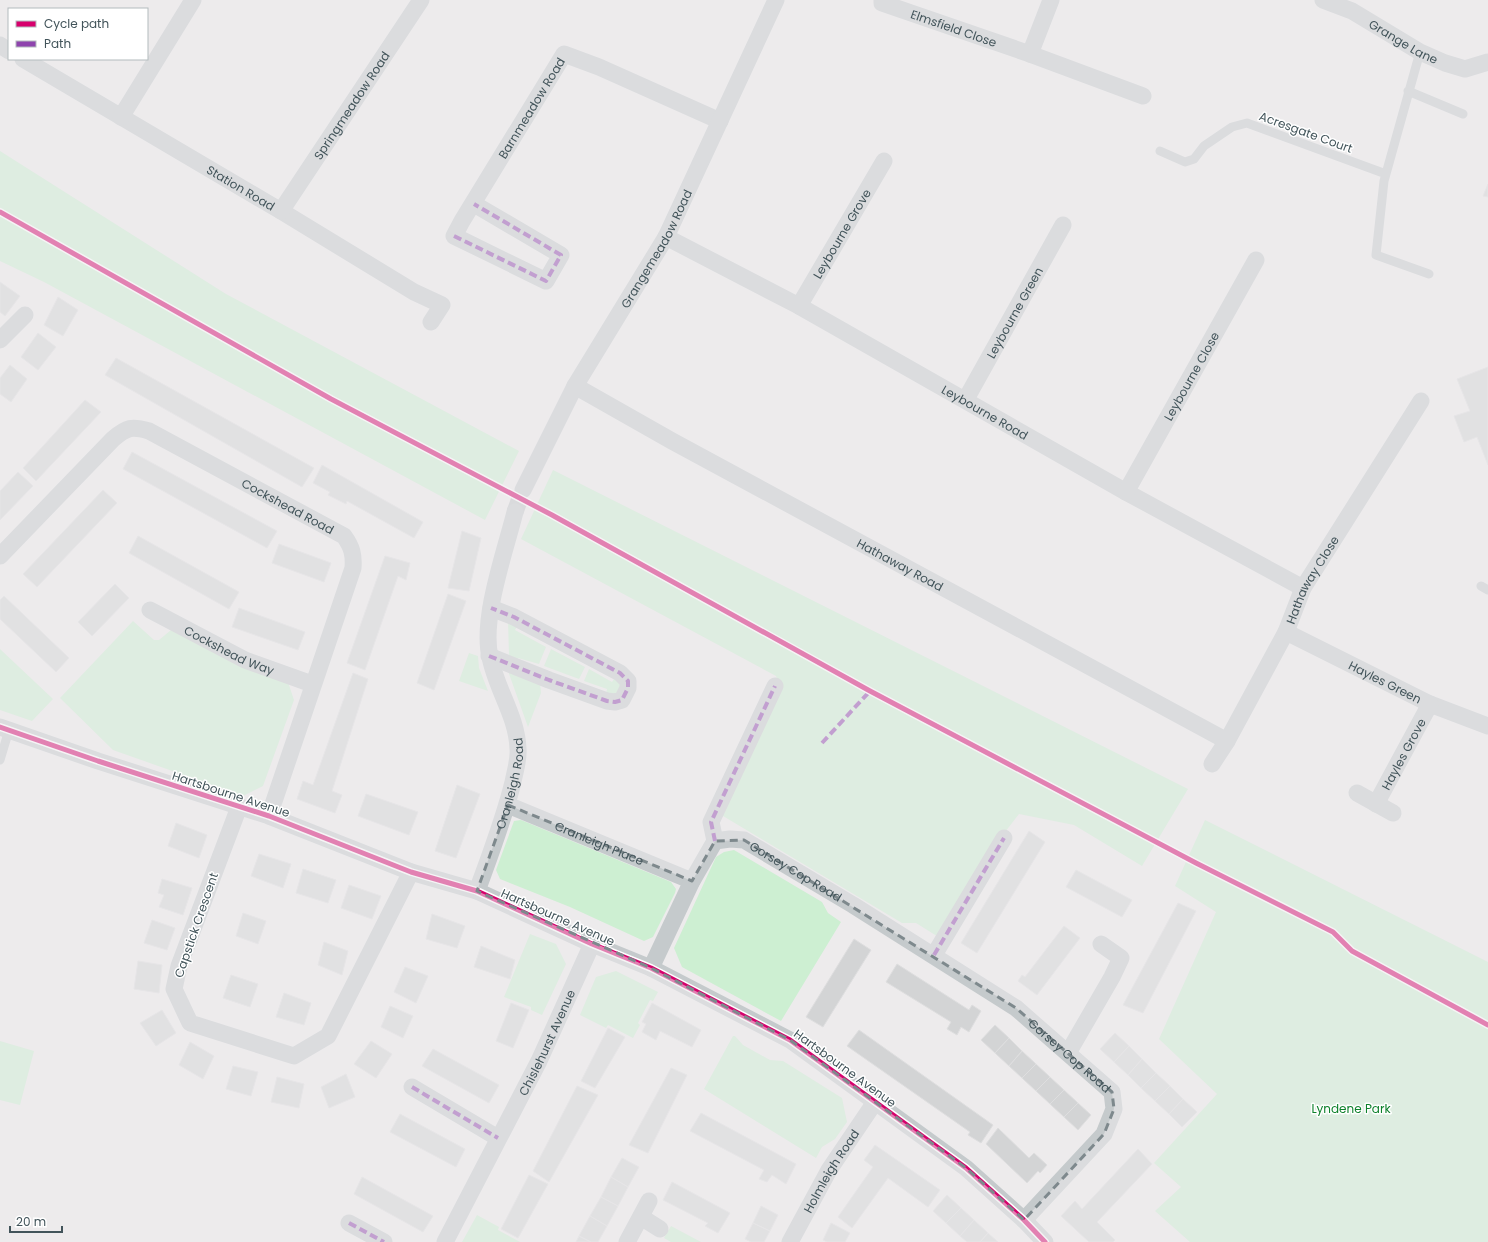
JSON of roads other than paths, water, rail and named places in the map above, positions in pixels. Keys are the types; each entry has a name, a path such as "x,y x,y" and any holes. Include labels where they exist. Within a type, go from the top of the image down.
{"street":[{"path":"121,117 193,0"},
{"name":"Springmeadow Road","path":"281,211 421,0"},
{"name":"Grangemeadow Road","path":"524,490 575,386 666,237 776,0"},
{"name":"Elmsfield Close","path":"882,0 882,3 1030,54 1143,96"},
{"path":"1030,54 1051,0"},
{"name":"Grange Lane","path":"1323,0 1352,11 1420,52 1465,70 1488,62"},
{"name":"Barnmeadow Road","path":"474,204 561,255 546,281 454,236 564,54 599,67 720,121"},
{"name":"Station Road","path":"25,60 281,211 414,292 442,305 431,322"},
{"name":"Leybourne Grove","path":"799,306 884,161"},
{"name":"Leybourne Green","path":"966,400 1063,225"},
{"name":"Leybourne Road","path":"666,237 799,306 1126,492 1303,588"},
{"name":"Leybourne Close","path":"1126,492 1256,260"},
{"path":"0,340 24,315"},
{"name":"Hathaway Road","path":"575,386 672,441 1227,741"},
{"name":"Hathaway Close","path":"1212,764 1227,741 1286,632 1303,588 1421,401"},
{"name":"Cockshead Road","path":"0,556 124,430 137,427 149,431 344,536 351,545 354,556 353,568 312,684 269,816"},
{"name":"Cranleigh Road","path":"477,891 508,805 518,762 517,735 513,720 494,675 489,656 487,630 515,512"},
{"path":"489,656 549,680 615,702 622,700 628,688 628,681 620,673 514,617 491,608"},
{"name":"Cockshead Way","path":"150,610 245,660 312,684"},
{"name":"Hayles Green","path":"1286,632 1430,704 1488,726"},
{"path":"651,968 692,881 715,841 711,822 775,686"},
{"name":"Hayles Grove","path":"1376,804 1430,704"},
{"name":"Hartsbourne Avenue","path":"5,728 269,816 411,872 477,891 592,944 651,968 790,1040 966,1168 1024,1220 1045,1242"},
{"name":"Hayles Grove","path":"1357,793 1394,813"},
{"name":"Cranleigh Place","path":"508,805 692,881"},
{"name":"Capstick Crescent","path":"239,807 179,966 174,989 190,1023 294,1056 328,1036 411,872"},
{"path":"934,955 1004,838"},
{"name":"Gorsey Cop Road","path":"715,841 730,839 744,840 934,955 1016,1008 1112,1092 1114,1109 1104,1134 1024,1220"},
{"name":"Chislehurst Avenue","path":"445,1242 498,1138 540,1061 592,944"},
{"path":"1068,1053 1121,958 1101,944"},
{"path":"412,1087 498,1138"},
{"name":"Holmleigh Road","path":"790,1242 829,1170 875,1102"},
{"path":"627,1242 650,1201"},
{"path":"641,1217 660,1229"},
{"path":"349,1223 384,1242"}],"lane":[{"path":"1420,52 1386,174 1376,255 1429,274"},
{"path":"1408,91 1463,114"},
{"name":"Acresgate Court","path":"1160,151 1185,162 1194,159 1204,146 1232,127 1247,123 1386,174"},
{"path":"0,760 5,728"}],"tunnel":[{"path":"515,512 523,490"}],"park label":[{"name":"Lyndene Park","path":"1351,1108"}]}
